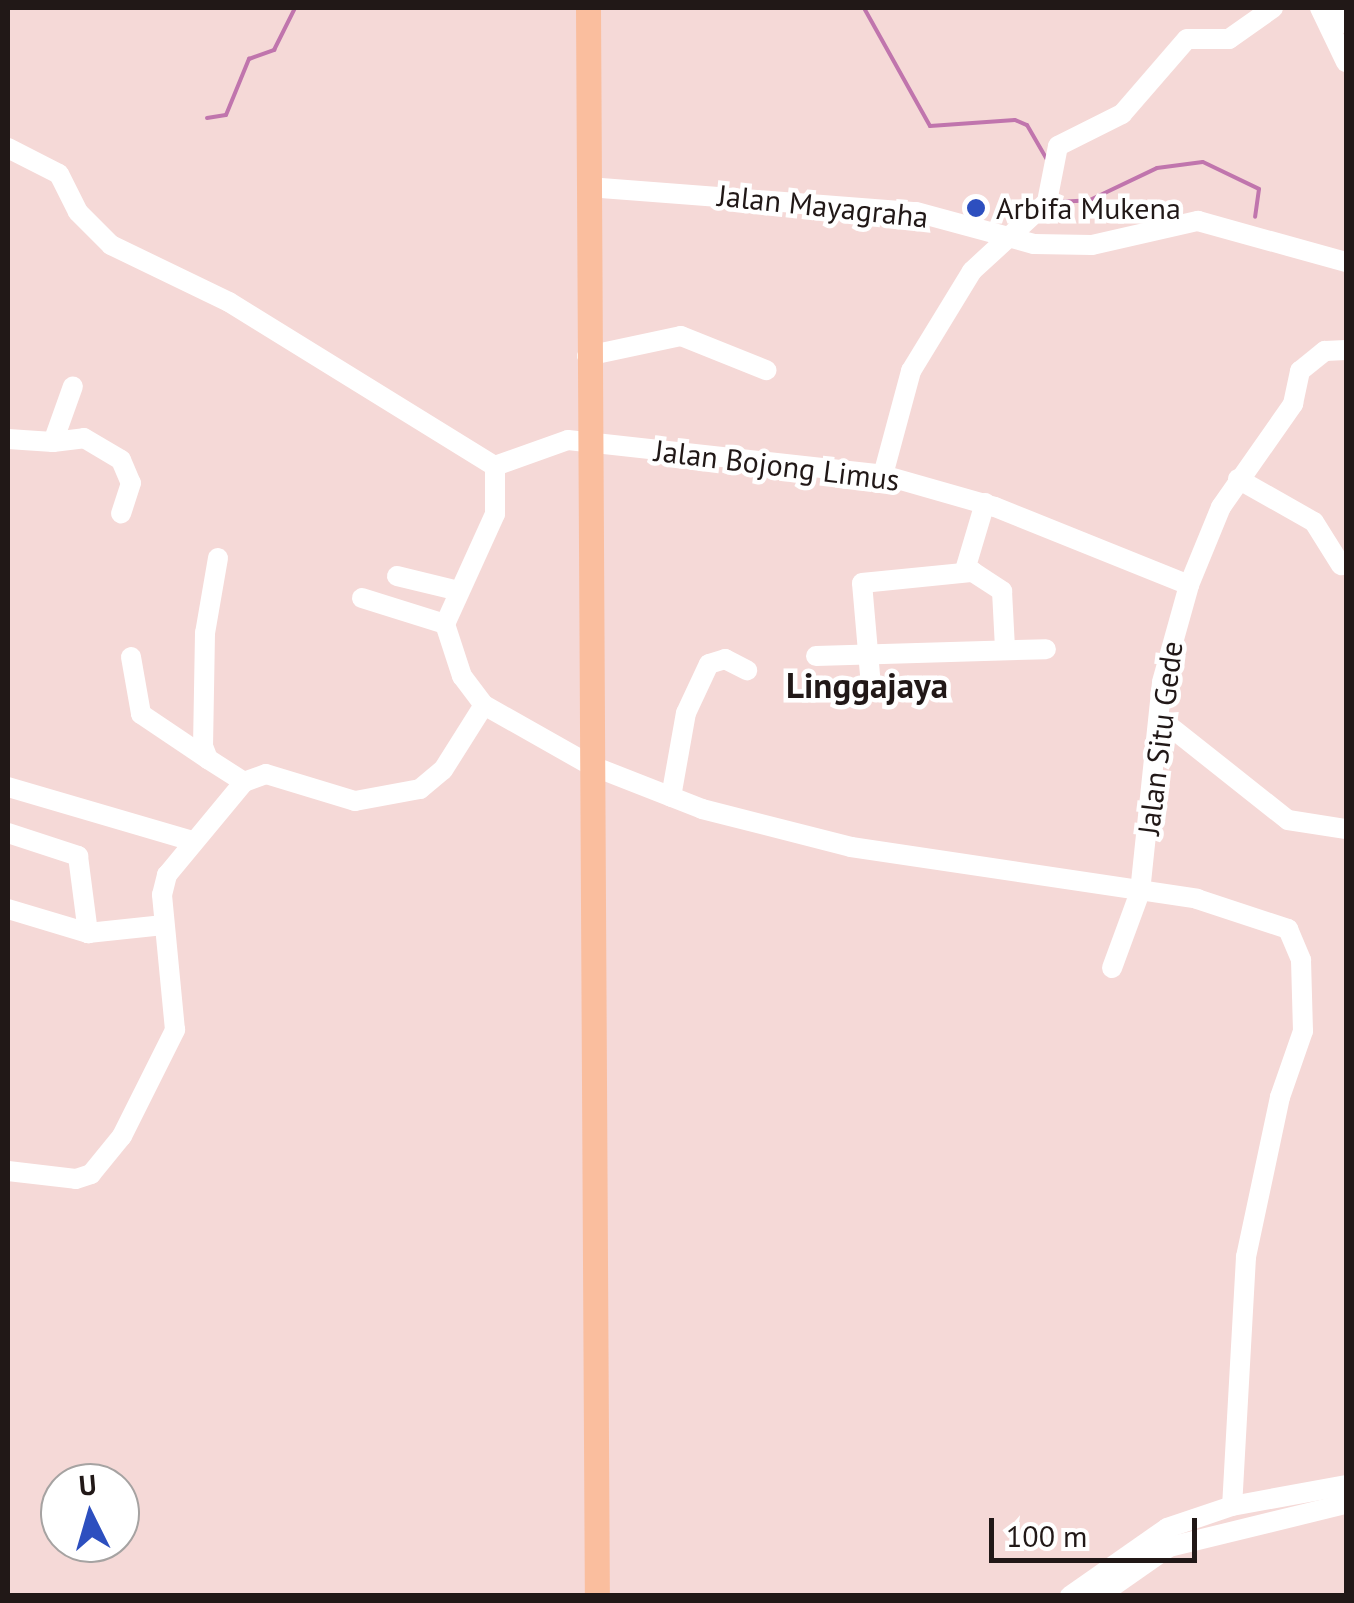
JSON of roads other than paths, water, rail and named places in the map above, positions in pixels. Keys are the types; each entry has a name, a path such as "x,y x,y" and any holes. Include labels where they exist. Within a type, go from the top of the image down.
{"main road":[{"path":"588,8 597,1596"}],"street":[{"path":"883,476 911,371 972,271 1051,195 1058,146 1070,134 1122,114 1188,39 1229,39 1273,8"},
{"path":"1320,8 1346,62"},
{"path":"1339,8 1346,24"},
{"path":"10,153 59,174 78,212 111,245 229,302 496,466 495,514 455,590 445,624 462,676 484,706 590,765 671,797 851,847 1140,892 1271,920 1288,929 1300,960 1303,1031 1246,1257 1232,1506"},
{"name":"Jalan Mayagraha","path":"588,187 916,212 1009,236 1092,245 1198,221 1346,262"},
{"path":"587,356 681,336 766,370"},
{"name":"Jalan Situ Gede","path":"1112,968 1140,892 1163,721 1165,666 1188,585 1238,479 1278,432 1300,371 1325,352 1346,350"},
{"path":"53,442 73,386"},
{"path":"8,439 53,442 84,438 121,460 131,483 121,514"},
{"name":"Jalan Bojong Limus","path":"496,466 538,446 588,442 883,476 990,505 1188,585"},
{"path":"1238,479 1314,522 1341,564"},
{"path":"969,571 990,505"},
{"path":"208,759 200,716 218,558"},
{"path":"872,686 862,583 969,571 1002,591 1005,648"},
{"path":"398,576 455,590"},
{"path":"362,598 445,624"},
{"path":"816,656 869,650 1046,649"},
{"path":"130,657 141,714 244,782"},
{"path":"671,797 686,713 709,664 725,658 747,670"},
{"path":"8,1171 76,1179 92,1174 122,1136 175,1030 164,925 167,875 189,840 244,782 266,774 356,801 420,789 442,770 484,706"},
{"path":"1163,721 1288,820 1346,828"},
{"path":"8,787 189,840"},
{"path":"8,833 78,856 88,933"},
{"path":"8,909 88,933 164,925"},
{"path":"1074,1594 1168,1528 1232,1506 1346,1500"},
{"path":"1099,1596 1169,1548 1346,1500"}],"waterway":[{"path":"207,118 226,115 249,59 274,50 295,8"},
{"path":"864,8 930,126 1015,120 1027,125 1047,159"},
{"path":"1057,202 1090,200 1157,168 1203,162 1259,189 1255,217"}],"place":[{"name":"Arbifa Mukena","path":"976,208"}],"district":[{"name":"Linggajaya","path":"867,685"}]}
